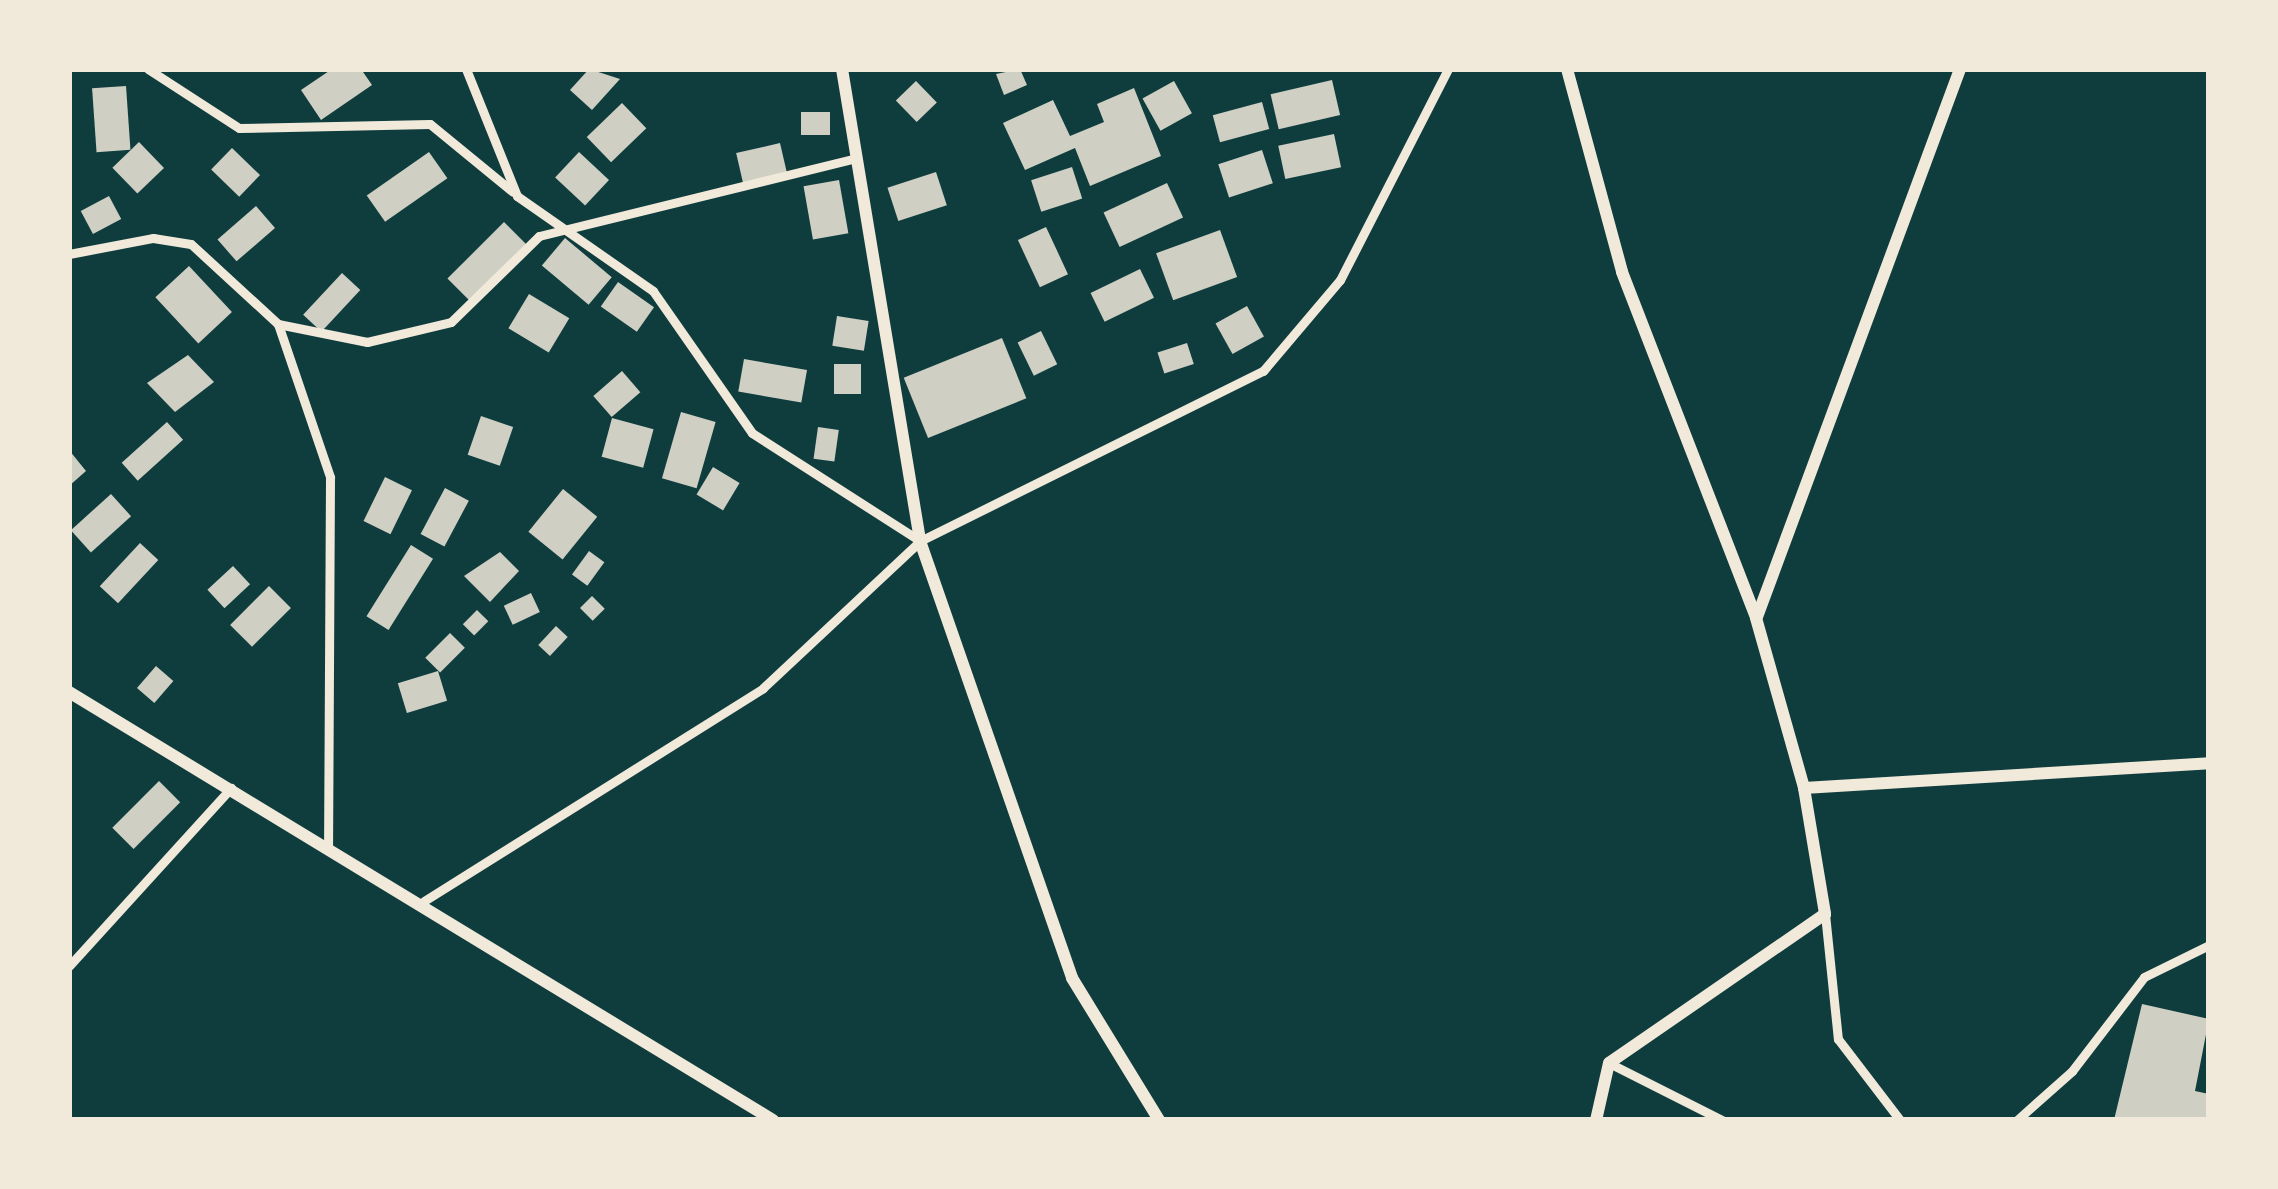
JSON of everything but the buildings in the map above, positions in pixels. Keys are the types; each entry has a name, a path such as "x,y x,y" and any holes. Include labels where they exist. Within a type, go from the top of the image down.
{"street":[{"path":"842,69 920,541 1072,978 1159,1120"},
{"path":"1567,69 1622,272 1756,618 1804,788 1825,914 1609,1063 1596,1120"},
{"path":"1756,618 1960,69"},
{"path":"69,692 424,901 724,1100 772,1120"},
{"path":"1804,788 2209,763"}],"lane":[{"path":"148,69 239,128 430,124 518,196 571,225 653,291 752,433 920,541"},
{"path":"466,69 518,196"},
{"path":"424,901 763,688 920,541 1263,371 1340,280 1448,69"},
{"path":"278,324 367,342 451,322 539,236 857,158"},
{"path":"69,254 153,238 191,244 278,324 330,477 328,846"},
{"path":"69,966 231,788"},
{"path":"1825,914 1838,1039 1900,1120"},
{"path":"2017,1120 2072,1071 2144,976 2209,945"},
{"path":"1609,1063 1722,1120"}]}
